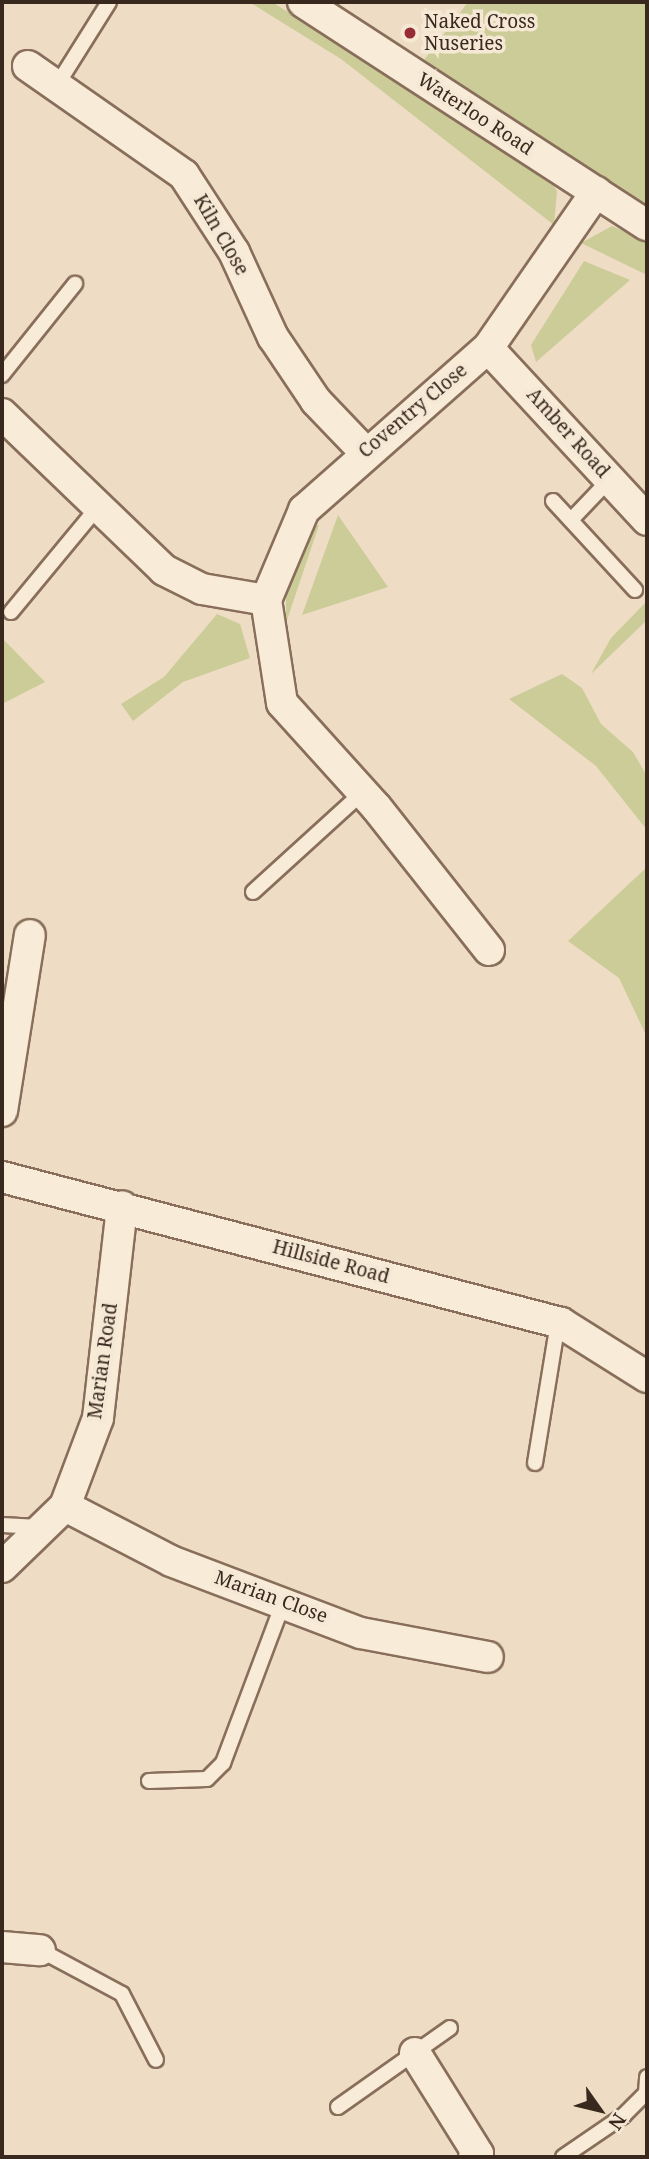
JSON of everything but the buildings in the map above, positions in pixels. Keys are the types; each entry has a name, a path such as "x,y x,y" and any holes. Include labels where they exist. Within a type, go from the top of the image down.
{"street":[{"name":"Waterloo Road","path":"303,2 647,225"},
{"name":"Kiln Close","path":"28,66 184,174 234,252 273,338 316,401 364,451"},
{"name":"Coventry Close","path":"266,600 304,510 364,451 488,348 596,192"},
{"name":"Amber Road","path":"488,348 647,520"},
{"path":"2,414 164,570 202,589 266,600 282,703 363,792 489,950"},
{"path":"2,1111 30,935"},
{"name":"Hillside Road","path":"2,1177 122,1206 558,1322 644,1368"},
{"name":"Marian Road","path":"2,1567 65,1506 98,1418 122,1206"},
{"name":"Marian Close","path":"65,1506 171,1561 284,1601 361,1633 488,1657"},
{"path":"2,1947 40,1950"},
{"path":"415,2053 478,2156"}],"lane":[{"path":"57,85 109,2"},
{"path":"2,375 75,284"},
{"path":"570,520 610,479"},
{"path":"553,501 635,590"},
{"path":"11,612 97,508"},
{"path":"253,892 363,792"},
{"path":"536,1463 558,1322"},
{"path":"2,1525 43,1528"},
{"path":"149,1781 207,1779 223,1763 284,1601"},
{"path":"40,1950 122,1994 156,2060"},
{"path":"338,2107 450,2028"},
{"path":"563,2157 623,2116 646,2093 647,2077"}],"green space":[{"path":"249,2 272,2 546,175 557,191 554,225 341,59"},
{"path":"468,2 647,2 647,207 421,64"},
{"path":"612,226 647,241 647,275 581,243"},
{"path":"584,261 630,280 536,362 531,345"},
{"path":"338,515 388,587 302,615"},
{"path":"319,525 286,623 286,581 312,527"},
{"path":"647,601 647,620 591,674 611,638"},
{"path":"217,614 240,624 250,658 183,682 133,721 121,704 164,677"},
{"path":"2,638 45,682 2,704"},
{"path":"562,674 582,688 601,724 633,752 647,776 647,830 596,766 509,699"},
{"path":"647,867 645,1033 619,978 568,941"}],"place":[{"name":"Naked Cross Nuseries","path":"410,33"}]}
